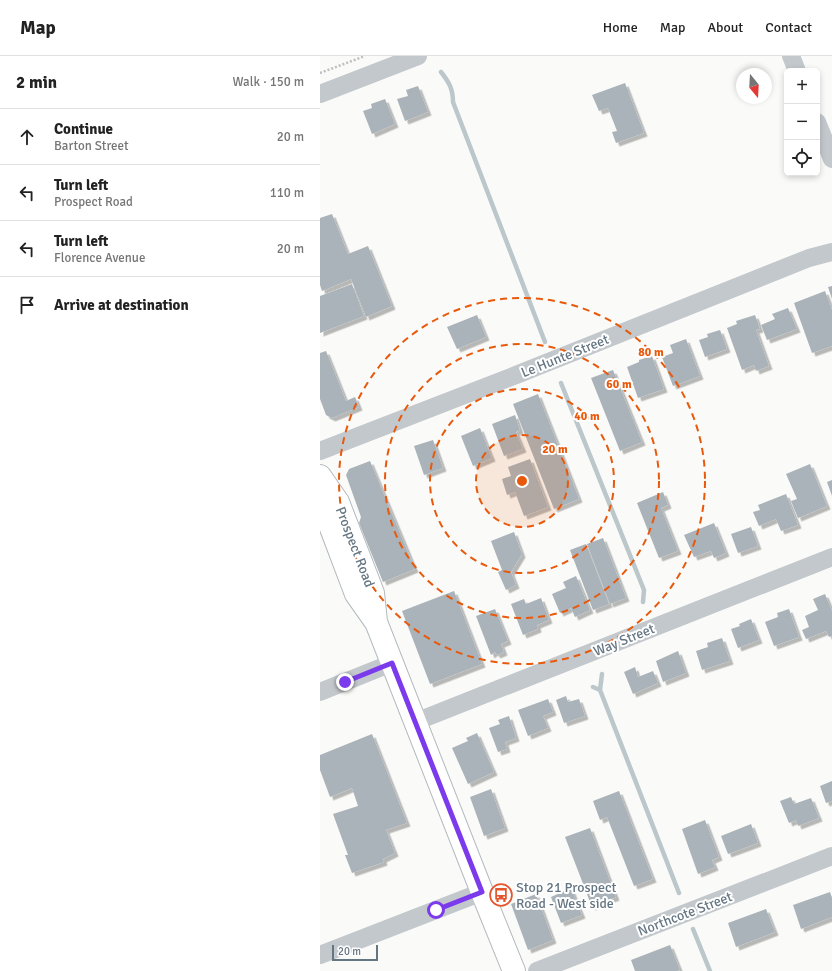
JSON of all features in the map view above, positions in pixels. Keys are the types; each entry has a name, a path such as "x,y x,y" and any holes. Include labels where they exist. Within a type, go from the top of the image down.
{"main road":[{"name":"Prospect Road","path":"320,477 338,502 373,593 376,622 514,971"}],"street":[{"path":"320,94 418,56"},
{"path":"790,56 796,68"},
{"path":"820,129 832,159"},
{"name":"Le Hunte Street","path":"809,258 832,244"},
{"name":"Le Hunte Street","path":"320,451 516,375 809,258 832,252"},
{"name":"Way Street","path":"415,722 832,557"},
{"path":"320,692 392,663"},
{"name":"Northcote Street","path":"537,971 832,856"},
{"path":"320,955 482,892"}],"path":[{"path":"320,73 365,56"}],"building":[{"path":"625,83 644,133 616,143 612,132 617,131 608,108 599,111 592,95"},
{"path":"418,86 428,112 405,121 397,99 408,96 406,90"},
{"path":"385,99 395,124 372,134 363,111 372,108 371,104"},
{"path":"332,214 348,254 368,246 392,306 366,317 351,279 322,291 320,285 320,218"},
{"path":"352,284 364,316 320,333 320,296"},
{"path":"832,286 832,299 828,287"},
{"path":"825,291 832,310 832,346 812,353 794,303"},
{"path":"788,308 797,329 767,340 761,325 775,319 772,314"},
{"path":"477,315 486,337 457,349 447,327"},
{"path":"755,315 760,329 756,330 769,366 756,371 754,365 742,370 727,328 737,324 736,321"},
{"path":"720,330 727,349 705,357 699,340 708,337 707,334"},
{"path":"686,339 700,376 673,386 662,357 673,353 670,345"},
{"path":"326,351 346,401 355,397 359,407 332,418 326,415 320,399 320,353"},
{"path":"652,356 664,389 638,398 627,367 639,362 639,360"},
{"path":"613,370 642,442 620,451 591,378"},
{"path":"538,394 579,499 554,509 513,404"},
{"path":"515,415 520,430 516,432 523,449 504,456 492,424"},
{"path":"480,428 492,458 473,466 461,436"},
{"path":"433,440 443,468 424,475 414,446"},
{"path":"530,459 548,507 524,516 515,492 507,495 502,479 511,476 508,467"},
{"path":"370,461 415,569 383,582 359,523 361,517 346,475 349,469"},
{"path":"810,464 827,506 798,518 791,501 797,499 786,474"},
{"path":"832,480 832,496 827,482"},
{"path":"663,492 668,505 661,508 678,551 659,558 637,503"},
{"path":"786,494 798,525 781,531 776,519 759,526 753,512 760,510 758,505"},
{"path":"714,523 726,553 714,558 711,551 694,557 684,535"},
{"path":"751,527 758,546 738,553 731,534"},
{"path":"514,532 522,554 511,572 516,585 506,590 498,572 502,570 491,541"},
{"path":"603,538 626,598 610,604 587,544"},
{"path":"586,544 609,604 593,610 570,550"},
{"path":"576,576 590,610 575,617 571,608 560,613 552,594 566,588 563,582"},
{"path":"454,591 482,664 430,684 402,611"},
{"path":"825,594 832,611 832,636 829,637 826,631 806,639 802,630 809,627 805,616 818,610 813,599"},
{"path":"541,598 549,620 537,625 538,629 523,635 511,604 524,599 526,604"},
{"path":"495,609 508,641 501,644 504,652 497,655 495,652 491,655 476,616"},
{"path":"789,609 799,637 774,646 765,622 778,617 777,613"},
{"path":"751,619 759,640 738,648 731,629 740,626 739,624"},
{"path":"722,638 730,661 702,670 696,651 708,647 707,643"},
{"path":"678,651 686,673 663,682 656,661"},
{"path":"635,667 638,677 653,671 658,683 633,694 624,672"},
{"path":"566,696 568,702 579,699 585,716 564,723 556,700"},
{"path":"548,699 553,712 543,716 548,728 528,736 518,710"},
{"path":"509,716 516,738 505,742 507,749 498,752 489,728 500,724 498,720"},
{"path":"477,733 494,772 468,784 452,748 468,741 466,738"},
{"path":"372,734 407,823 386,830 395,853 383,859 384,862 352,873 345,855 348,855 333,814 358,806 352,788 330,797 320,770 320,755"},
{"path":"832,781 832,801 826,803 820,786"},
{"path":"491,789 505,828 484,836 470,797"},
{"path":"619,791 653,879 634,886 607,817 600,820 593,801"},
{"path":"791,797 794,804 811,798 819,818 798,826 796,820 789,823 780,801"},
{"path":"705,820 719,857 712,860 715,867 698,874 682,829"},
{"path":"751,824 758,843 728,854 721,836"},
{"path":"590,828 616,897 592,907 565,837"},
{"path":"571,888 582,915 561,923 551,897"},
{"path":"830,892 832,898 832,917 801,929 793,905"},
{"path":"536,894 553,940 528,950 511,904"},
{"path":"766,909 775,932 736,947 728,923"},
{"path":"670,945 680,970 635,971 631,960"}],"waterway":[{"path":"441,72 450,86 453,102 545,342"},
{"path":"561,383 644,590 643,602"},
{"path":"602,674 600,690 679,893"},
{"path":"593,687 600,690"},
{"path":"693,929 710,971"}],"place":[{"name":"Stop 21 Prospect Road - West side","path":"501,895"}],"route":[{"path":"345,682 392,663 482,892 436,910"}]}
